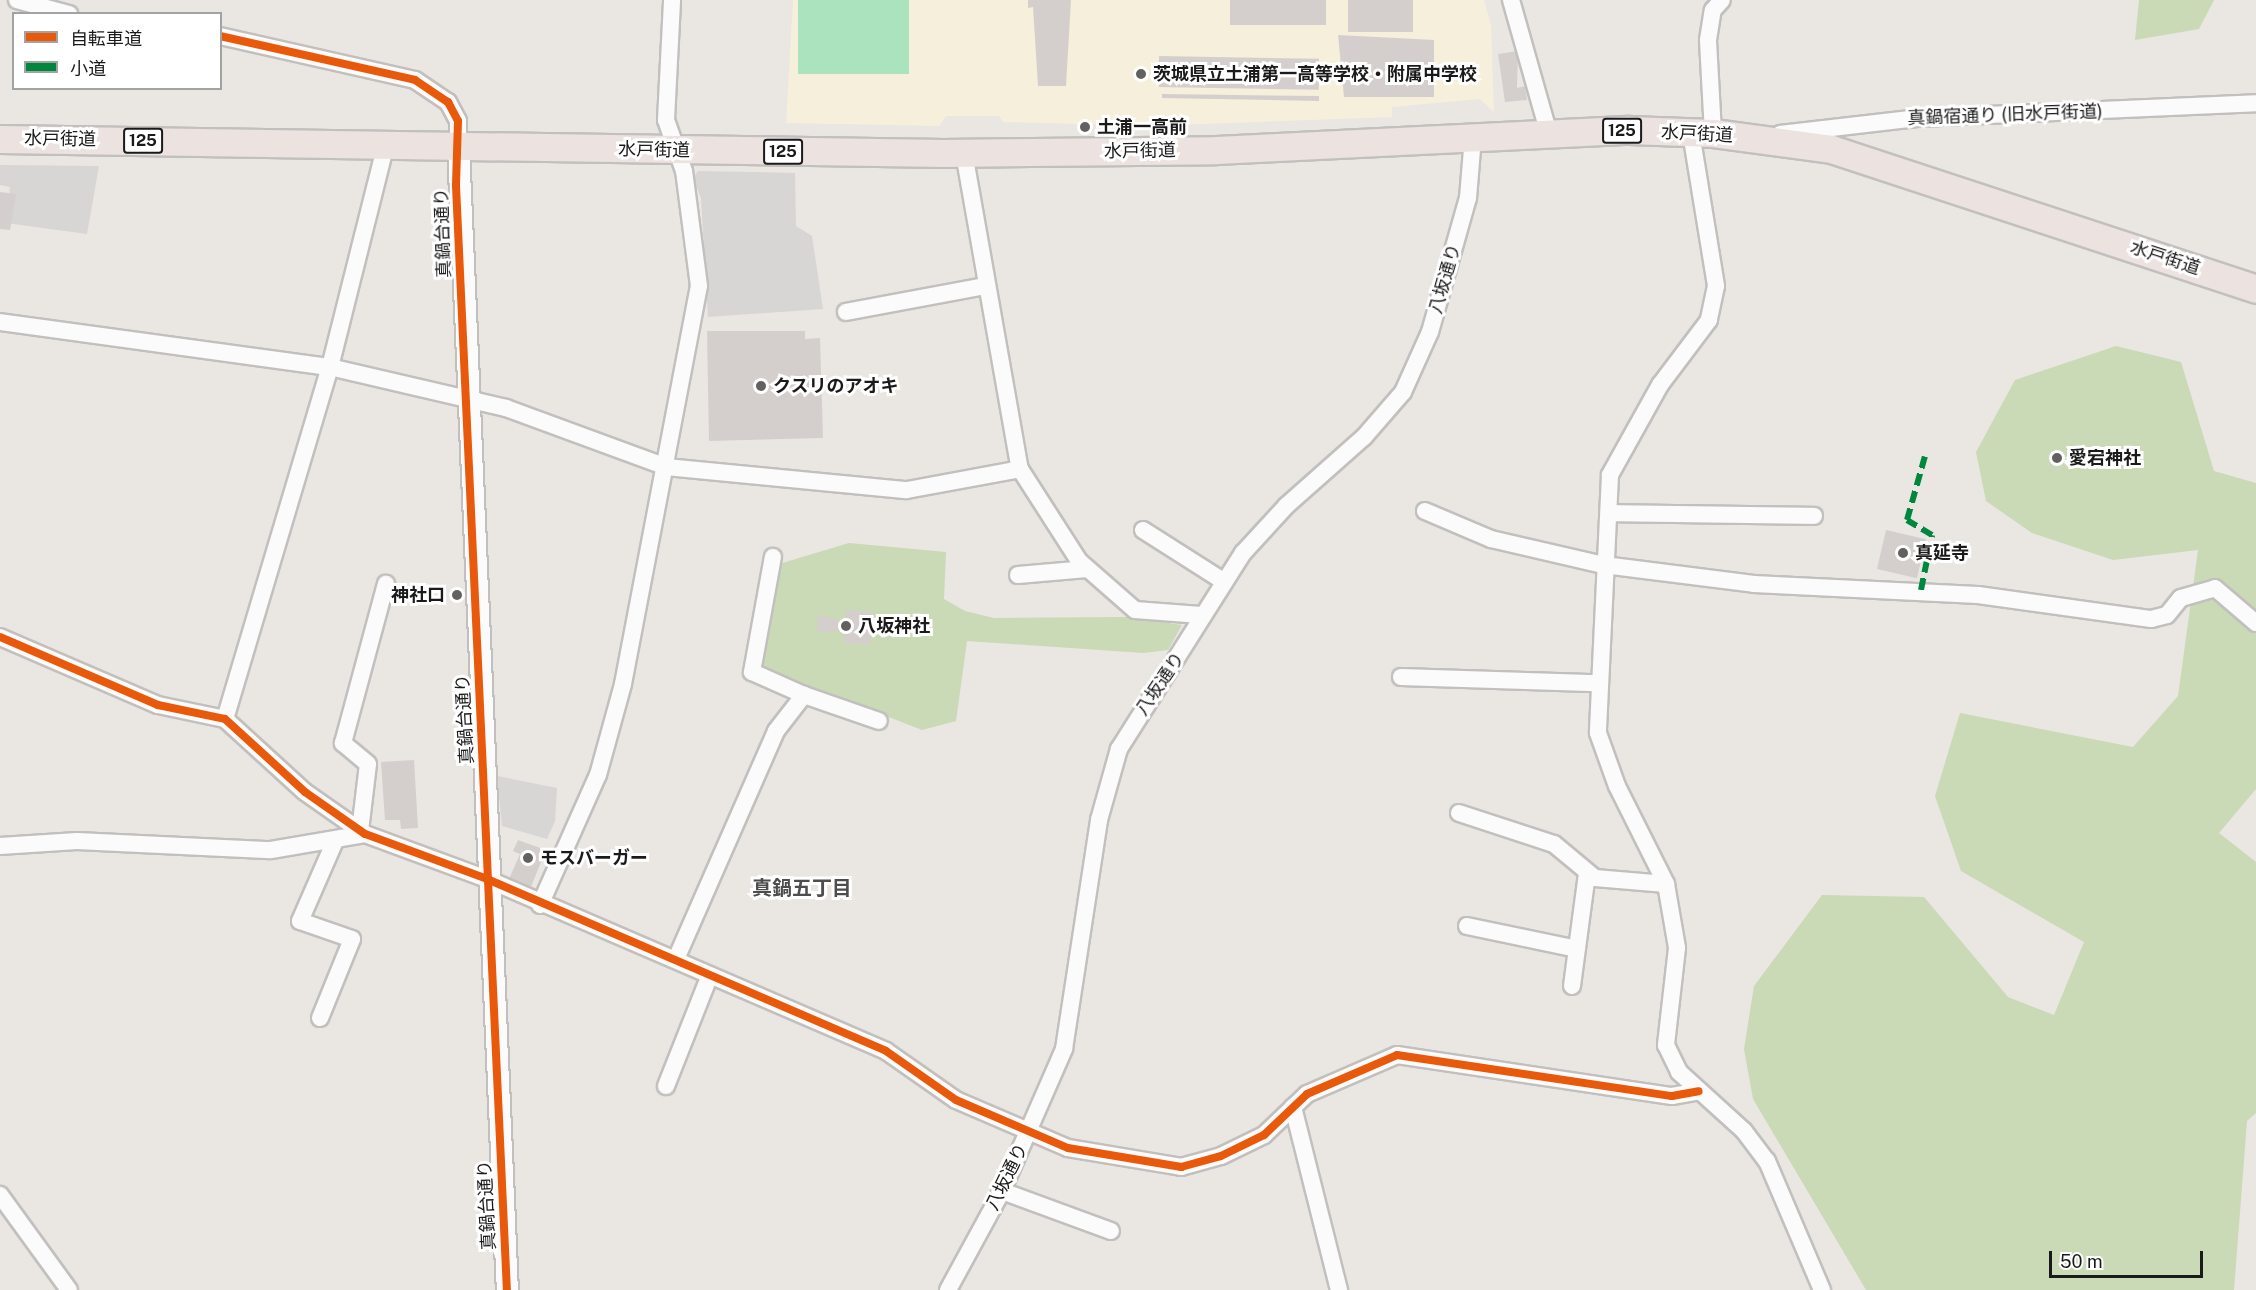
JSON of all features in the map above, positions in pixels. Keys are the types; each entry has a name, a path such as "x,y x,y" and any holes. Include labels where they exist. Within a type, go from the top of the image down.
{"highway":[{"name":"水戸街道","path":"0,139 386,144 675,151 964,153 1216,150 1549,134 1702,133 1756,137 1870,160 2256,289"}],"street":[{"path":"17,0 62,12"},
{"path":"540,905 598,775 623,684 699,286 684,171 675,151 666,120 672,0"},
{"path":"1511,0 1549,134"},
{"path":"1722,0 1713,10 1708,39 1702,133 1716,286 1709,320 1660,385 1610,475 1597,683 1598,733 1617,786 1666,884 1677,948 1666,1045 1679,1072 1744,1131 1767,1161 1814,1262 1822,1290"},
{"path":"222,36 415,80 448,102 458,121 458,147"},
{"name":"真鍋宿通り (旧水戸街道)","path":"1756,137 1919,118 2256,103"},
{"name":"八坂通り","path":"948,1290 1002,1191 1064,1048 1099,820 1119,749 1223,580 1286,506 1349,453 1403,392 1430,332 1468,198 1473,138"},
{"path":"225,719 330,368 386,144"},
{"name":"真鍋台通り","path":"458,147 465,400 507,1290"},
{"path":"964,153 985,286 1020,469 1087,568 1135,610 1201,615"},
{"path":"846,312 985,286"},
{"path":"0,322 330,368 506,408 666,467 907,490 1020,469"},
{"path":"1425,511 1491,539 1604,565 1754,584 1978,595 2151,619 2167,615 2181,598 2215,588 2256,622"},
{"path":"1609,513 1814,516"},
{"path":"1143,530 1223,580"},
{"path":"773,557 752,672 804,695 879,721"},
{"path":"1018,575 1087,568"},
{"path":"363,833 368,764 343,743 386,584"},
{"path":"0,637 158,705 225,719 260,755 363,833 487,879 540,905 675,959 886,1051 956,1100 1027,1135 1104,1157 1181,1167 1264,1135 1307,1094 1397,1055 1672,1096 1699,1091"},
{"path":"1401,677 1597,683"},
{"path":"675,959 776,731 804,695"},
{"path":"1459,813 1554,844 1587,874 1618,884 1666,884"},
{"path":"0,846 77,841 271,850 335,841 363,833"},
{"path":"320,1018 352,939 300,921 335,841"},
{"path":"1572,986 1587,874"},
{"path":"1467,926 1577,949"},
{"path":"666,1086 710,975"},
{"path":"1293,1107 1339,1290"},
{"path":"1002,1191 1111,1231"},
{"path":"0,1195 69,1290"},
{"path":"1814,1262 1836,1290"}],"shaded area":[{"name":"茨城県立土浦第一高等学校・附属中学校","path":"793,0 1484,0 1491,25 1494,112 1480,99 1392,107 1392,117 1146,126 1003,122 999,116 946,116 939,126 786,123"},
{"path":"0,165 99,166 87,234 6,223 10,187 0,185"},
{"path":"698,171 795,173 796,226 812,236 823,309 708,317 701,198 693,178"},
{"path":"497,776 557,788 555,821 547,839 502,826"}],"green space":[{"path":"798,0 909,0 909,74 798,74"},
{"path":"2139,0 2214,0 2199,29 2135,40"},
{"path":"2116,346 2181,362 2214,471 2256,483 2256,789 2219,833 2256,862 2256,1113 2247,1121 2234,1290 1866,1290 1753,1099 1744,1049 1754,986 1822,895 1924,897 2008,997 2054,1015 2084,942 1961,871 1935,796 1960,713 2133,747 2178,696 2198,550 2113,560 2032,533 1986,501 1976,452 2015,380"},
{"path":"849,543 946,552 944,599 965,611 994,618 1129,617 1182,625 1168,650 1143,653 967,641 956,721 922,730 763,668 779,564"}],"building":[{"path":"1028,0 1071,0 1066,86 1038,86 1033,7 1028,8"},
{"path":"1230,0 1326,0 1326,25 1230,25"},
{"path":"1348,0 1413,0 1413,32 1348,32"},
{"path":"1338,35 1434,40 1434,97 1344,97"},
{"path":"1518,51 1517,88 1525,86 1527,100 1505,102 1498,54"},
{"path":"1159,56 1319,59 1319,71 1159,68"},
{"path":"1159,75 1319,78 1319,90 1159,87"},
{"path":"1162,94 1319,96 1319,101 1162,98"},
{"path":"0,192 16,194 10,230 0,229"},
{"path":"707,331 805,331 805,339 820,338 823,438 709,441"},
{"path":"1886,530 1926,539 1917,578 1877,569"},
{"name":"八坂神社","path":"846,610 873,612 870,645 844,643 844,631 817,632 818,615 845,621"},
{"path":"414,760 418,828 401,829 400,820 385,820 381,762"},
{"path":"518,840 546,850 530,889 509,879 520,854 513,851"}],"marked path":[{"path":"1921,590 1932,535 1907,520 1925,456"}],"cycle path":[{"path":"222,36 415,80 448,102 458,121 456,186 507,1290"},
{"path":"0,637 158,705 225,719 305,792 365,834 487,879 886,1051 956,1100 1068,1148 1181,1167 1221,1156 1264,1135 1307,1094 1397,1055 1672,1096 1699,1091"}],"place":[{"name":"茨城県立土浦第一高等学校・附属中学校","path":"1141,74"},
{"name":"土浦一高前","path":"1085,127"},
{"name":"クスリのアオキ","path":"761,386"},
{"name":"愛宕神社","path":"2057,458"},
{"name":"真延寺","path":"1903,553"},
{"name":"神社口","path":"457,595"},
{"name":"八坂神社","path":"846,626"},
{"name":"モスバーガー","path":"528,858"}],"district":[{"name":"真鍋五丁目","path":"802,888"}]}
